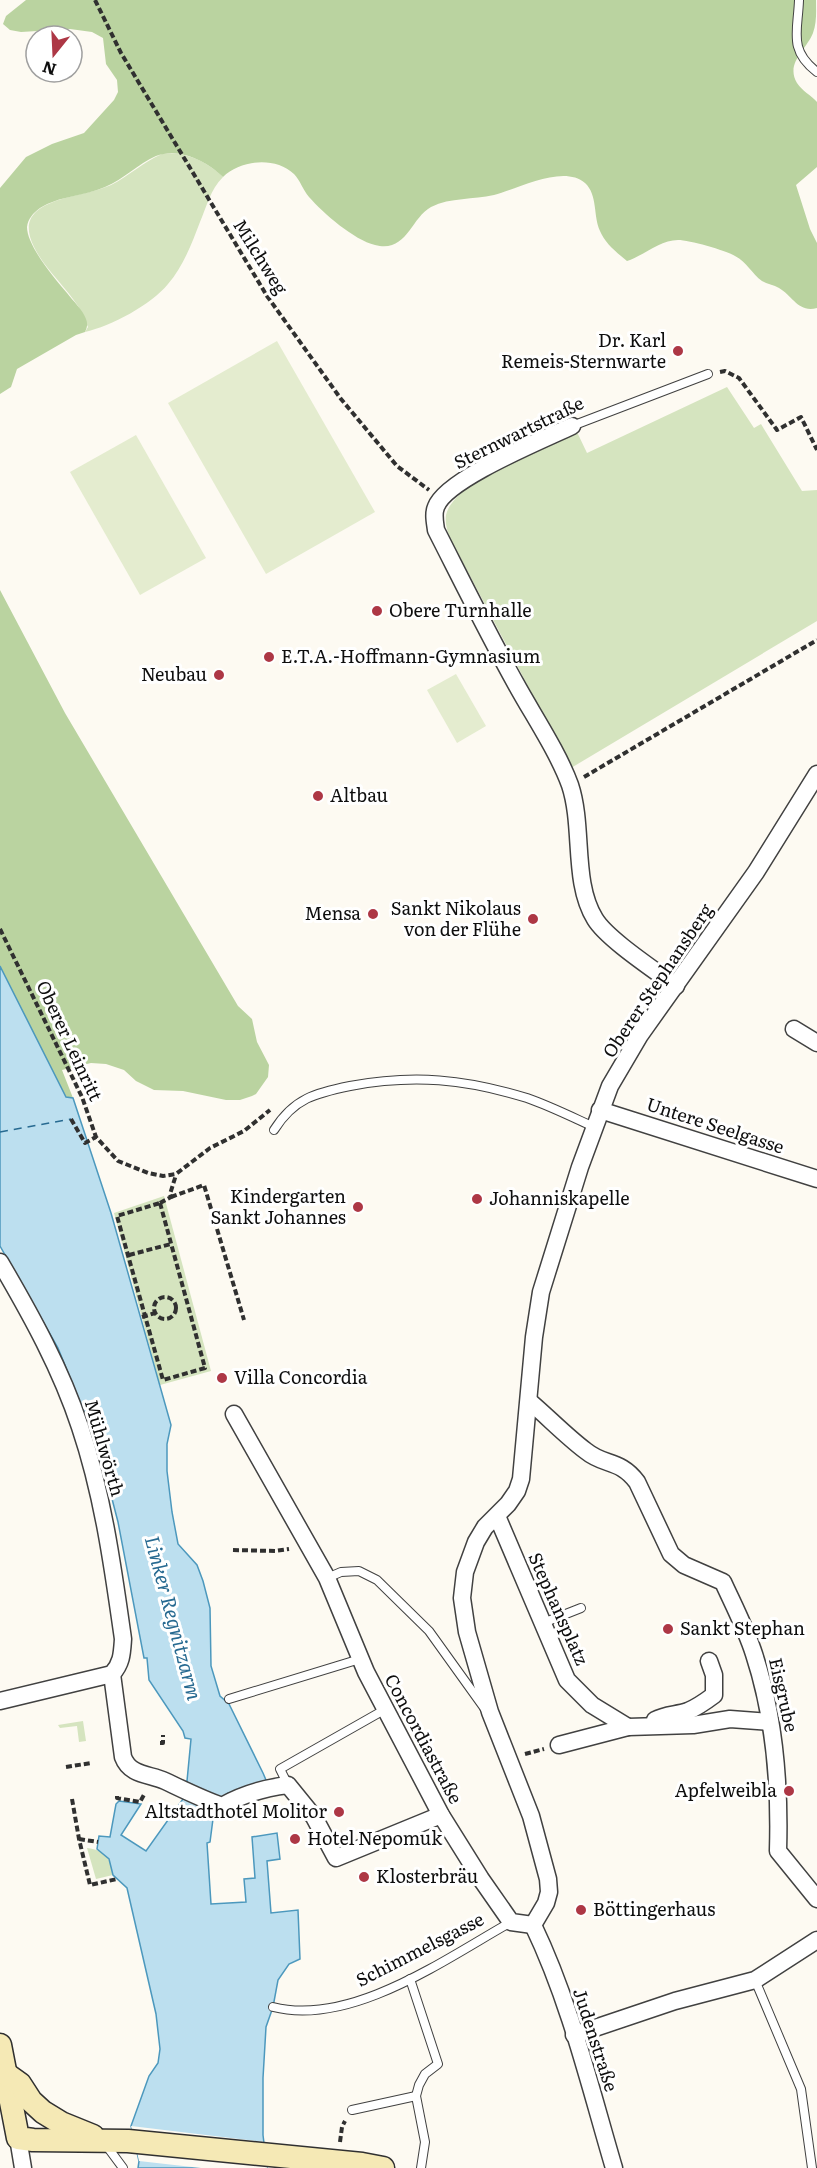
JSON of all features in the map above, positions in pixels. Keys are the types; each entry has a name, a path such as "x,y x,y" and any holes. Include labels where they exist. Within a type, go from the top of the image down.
{"street":[{"name":"Sternwartstraße","path":"440,499 448,491 488,466 572,426"},
{"path":"440,499 435,508 436,530 570,785 586,895 591,912 612,938 676,986"},
{"name":"Oberer Stephansberg","path":"533,1925 546,1903 549,1892 548,1879 531,1816 490,1712 467,1632 462,1598 465,1572 476,1542 485,1527 517,1491 521,1479 534,1337 541,1292 594,1127 610,1086 640,1035 756,872 817,774"},
{"path":"794,1029 817,1043"},
{"name":"Untere Seelgasse","path":"600,1110 817,1179"},
{"name":"Mühlwörth","path":"0,1262 40,1333 80,1427 97,1487 123,1639 122,1659 119,1667 112,1674"},
{"name":"Eisgrube","path":"529,1401 588,1453 622,1466 630,1472 671,1554 684,1565 723,1582 755,1655 770,1722 776,1756 779,1796 778,1851 817,1899"},
{"name":"Concordiastraße","path":"234,1414 327,1578 360,1659 384,1710 441,1815 511,1922"},
{"name":"Stephansplatz","path":"497,1516 567,1680 592,1705 636,1727"},
{"path":"559,1745 636,1727 702,1704 714,1695 714,1675 709,1661"},
{"path":"0,1701 112,1674 125,1763 129,1767 222,1806 240,1796 268,1787 288,1785 314,1817 336,1858 441,1815"},
{"path":"636,1727 693,1725 730,1719 770,1722"},
{"path":"511,1922 533,1925"},
{"name":"Judenstraße","path":"533,1925 546,1953 574,2035 614,2168"},
{"path":"574,2035 675,2001 755,1980 817,1940"},
{"path":"0,2045 24,2168"},
{"path":"6,2074 20,2084 31,2101 43,2112 61,2123 103,2139"},
{"path":"18,2138 45,2141 103,2139 128,2141 290,2161 362,2164 383,2168"}],"lane":[{"path":"799,0 795,27 798,45 805,63 817,72"},
{"name":"Sternwartstraße","path":"572,426 708,375"},
{"path":"274,1130 291,1107 313,1095 362,1084 406,1078 448,1080 527,1098 594,1127"},
{"path":"327,1578 341,1572 359,1571 377,1580 429,1631 483,1708 490,1712"},
{"path":"543,1623 581,1608"},
{"path":"229,1699 360,1659"},
{"path":"288,1785 280,1769 384,1710"},
{"name":"Schimmelsgasse","path":"273,2007 300,2012 330,2009 370,1997 410,1979 511,1922"},
{"path":"410,1979 438,2064 425,2074 416,2096 425,2142 421,2168"},
{"path":"755,1980 801,2089 812,2168"},
{"path":"352,2110 416,2096"},
{"path":"103,2139 123,2168"}],"path":[{"name":"Milchweg","path":"95,0 121,53 267,296 341,399 397,466 440,499"},
{"path":"708,375 725,371 739,378 777,430 801,417 817,450"},
{"path":"588,775 817,640"},
{"name":"Oberer Leinritt","path":"0,928 82,1096 96,1137 118,1161 148,1173 163,1176 176,1174"},
{"path":"171,1197 176,1174 210,1148 244,1131 273,1107"},
{"path":"71,1119 85,1143 96,1137"},
{"path":"160,1203 205,1368 163,1380 117,1216 160,1203 204,1185 244,1320"},
{"path":"129,1256 171,1244"},
{"path":"162,1298 172,1299 176,1306 176,1313 167,1319 160,1318 155,1313 154,1305 162,1298"},
{"path":"176,1306 187,1302"},
{"path":"144,1317 155,1313"},
{"path":"233,1550 275,1551 309,1545"},
{"path":"160,1743 162,1743 163,1735"},
{"path":"530,1753 536,1751"},
{"path":"66,1767 91,1763"},
{"path":"117,1796 117,1798 140,1802 149,1777"},
{"path":"72,1798 90,1885 117,1879"},
{"path":"79,1839 98,1842"},
{"path":"341,2140 342,2127"}],"green space":[{"path":"26,0 816,0 816,21 813,33 798,56 794,76 801,88 817,102 817,167 796,185 810,229 817,243 817,308 810,309 800,306 784,291 762,281 735,256 698,243 683,240 671,241 627,261 611,247 602,235 592,193 585,183 576,178 553,177 494,195 439,204 424,212 401,240 386,246 375,245 358,238 339,225 309,197 294,174 277,164 258,162 248,164 230,171 223,177 201,161 174,153 149,159 105,187 47,204 31,216 27,227 28,235 36,253 83,312 87,326 85,332 17,369 11,387 0,394 0,188 26,157 52,144 84,133 114,100 118,92 117,80 106,64 103,38 84,31 84,24 24,24 24,32 21,32 10,30 3,24 6,16"},
{"path":"171,153 195,158 210,166 223,177 212,193 183,262 161,292 130,314 85,332 88,327 78,306 34,247 29,231 31,218 39,209 52,202 111,185 162,154"},
{"path":"277,341 375,512 266,574 168,403"},
{"path":"727,387 754,428 761,424 802,491 817,490 817,621 571,768 450,538 446,527 446,515 453,502 465,489 502,466 577,432 587,453"},
{"path":"136,435 206,558 140,595 70,472"},
{"path":"0,590 65,713 238,1006 252,1019 257,1042 269,1065 268,1077 256,1094 240,1100 226,1100 183,1091 154,1090 136,1081 124,1070 106,1064 91,1063 62,1070 73,1098 66,1097 6,982 0,966"},
{"path":"456,674 486,726 457,743 427,690"},
{"path":"164,1196 211,1371 160,1385 114,1213"},
{"path":"83,1721 86,1741 79,1742 77,1726 60,1728 58,1725"},
{"path":"87,1848 99,1851 106,1856 113,1875 96,1879"}],"water":[{"name":"Linker Regnitzarm","path":"0,966 66,1097 73,1098 111,1213 171,1425 167,1444 167,1471 172,1512 178,1544 197,1565 210,1608 211,1666 220,1696 229,1704 269,1787 228,1793 216,1819 213,1819 210,1842 207,1843 211,1904 246,1902 244,1879 255,1878 252,1837 277,1833 280,1859 267,1861 271,1913 298,1910 300,1959 289,1964 278,1980 273,2007 266,2027 263,2135 267,2168 138,2168 139,2161 131,2126 149,2076 158,2063 160,2049 156,2014 127,1888 113,1875 109,1859 97,1849 99,1836 110,1837 116,1804 119,1801 141,1804 121,1835 146,1851 183,1799 191,1739 185,1738 183,1731 149,1680 147,1658 144,1658 118,1522 104,1468 83,1410 58,1348 0,1246"}],"pier":[{"path":"131,2126 264,2142 267,2168 201,2168 139,2161"}],"ferry route":[{"path":"0,1132 71,1119"}],"place":[{"name":"Dr. Karl Remeis-Sternwarte","path":"678,351"},
{"name":"Obere Turnhalle","path":"377,611"},
{"name":"E.T.A.-Hoffmann-Gymnasium","path":"269,657"},
{"name":"Neubau","path":"219,675"},
{"name":"Altbau","path":"318,796"},
{"name":"Mensa","path":"373,914"},
{"name":"Sankt Nikolaus von der Flühe","path":"533,919"},
{"name":"Johanniskapelle","path":"477,1199"},
{"name":"Kindergarten Sankt Johannes","path":"358,1207"},
{"name":"Villa Concordia","path":"222,1378"},
{"name":"Sankt Stephan","path":"668,1629"},
{"name":"Apfelweibla","path":"789,1791"},
{"name":"Altstadthotel Molitor","path":"339,1812"},
{"name":"Hotel Nepomuk","path":"295,1839"},
{"name":"Klosterbräu","path":"364,1877"},
{"name":"Böttingerhaus","path":"581,1910"}]}
